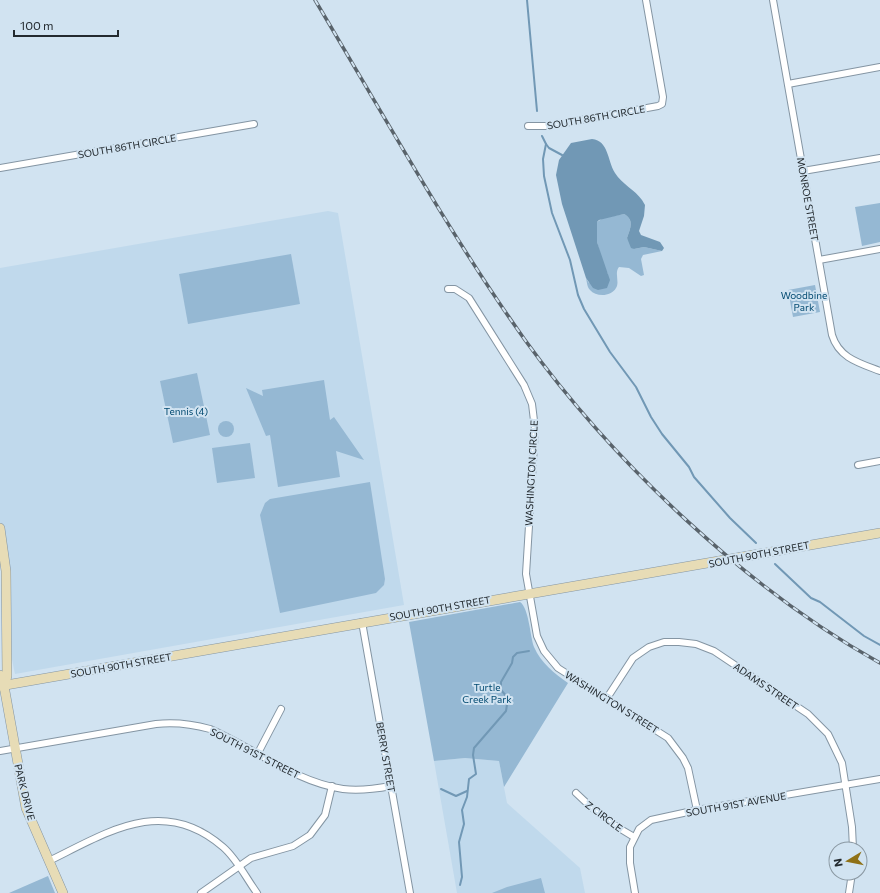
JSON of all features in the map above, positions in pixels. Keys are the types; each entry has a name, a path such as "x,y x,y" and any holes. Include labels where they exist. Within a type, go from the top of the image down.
{"street":[{"name":"SOUTH 86TH CIRCLE","path":"528,126 552,126 662,104 663,97 646,0"},
{"name":"MONROE STREET","path":"773,0 818,260 834,342 841,352 850,359 880,371"},
{"path":"788,84 880,67"},
{"name":"SOUTH 86TH CIRCLE","path":"0,168 254,124"},
{"path":"803,171 880,158"},
{"path":"818,260 880,249"},
{"name":"WASHINGTON CIRCLE","path":"448,289 456,289 469,298 524,385 532,404 535,429 526,560 529,592"},
{"path":"858,465 880,461"},
{"name":"PARK DRIVE","path":"0,528 6,571 7,676 2,686"},
{"name":"SOUTH 90TH STREET","path":"2,686 529,592 732,560 880,532"},
{"name":"WASHINGTON STREET","path":"529,592 537,636 547,656 558,668 660,732 676,747 688,768 697,810"},
{"name":"BERRY STREET","path":"362,622 410,893"},
{"name":"ADAMS STREET","path":"607,698 633,658 649,647 664,642 679,642 703,646 714,651 816,720 828,734 842,763 853,841"},
{"name":"PARK DRIVE","path":"0,676 26,808 63,893"},
{"path":"258,753 281,709"},
{"name":"SOUTH 91ST STREET","path":"0,751 156,724 175,723 210,729 306,779 332,786 359,790 391,786"},
{"name":"SOUTH 91ST AVENUE","path":"634,837 641,827 651,820 697,810 880,779"},
{"path":"201,893 259,855 294,846 310,835 325,815 332,786"},
{"name":"Z CIRCLE","path":"576,793 591,809 634,837"},
{"path":"49,861 128,825 144,821 161,820 184,824 205,834 223,847 257,893"},
{"path":"634,837 629,855 635,893"},
{"path":"849,893 851,881"}],"shaded area":[{"path":"592,139 602,143 615,173 639,196 645,205 644,216 639,231 641,235 660,242 664,248 662,251 644,247 634,249 631,248 627,238 631,222 630,219 624,214 599,220 597,222 597,242 610,280 607,288 598,290 593,288 586,278 562,204 556,175 559,160 571,143"},
{"path":"328,211 338,213 404,605 15,674 5,625 0,529 0,268"},
{"path":"465,758 499,761 507,803 580,868 585,893 457,893 434,761"}],"green space":[{"path":"880,203 880,242 862,246 855,207"},
{"path":"624,214 630,219 631,222 627,238 634,249 644,247 662,251 643,255 641,259 644,275 641,276 629,268 619,267 617,272 617,286 614,291 603,295 596,294 589,289 586,278 589,283 608,274 604,267 597,242 597,222 603,218"},
{"path":"291,254 300,304 188,324 179,274"},
{"name":"Woodbine Park","path":"815,285 820,312 793,317 788,290"},
{"name":"Tennis (4)","path":"197,373 210,435 173,443 160,381"},
{"path":"324,380 330,420 334,417 364,460 336,451 340,477 278,487 270,435 266,436 246,388 263,396 262,390"},
{"path":"223,421 229,421 234,426 232,435 229,437 223,437 218,432 218,426"},
{"path":"250,443 255,478 217,483 212,448"},
{"path":"370,482 385,579 384,585 376,593 280,613 260,515 265,503 270,499"},
{"name":"Turtle Creek Park","path":"520,602 525,610 534,647 537,653 548,667 568,683 504,787 499,761 465,758 434,761 409,622"},
{"path":"48,876 55,893 9,893"},
{"path":"541,878 545,893 492,893 507,887"}],"waterway":[{"path":"527,0 537,111"},
{"path":"542,136 546,144 543,159 544,176 552,213 570,260 578,295 584,309 610,352 636,387 651,417 662,434 689,467 694,477 730,518 756,543"},
{"path":"546,144 549,148 562,155"},
{"path":"775,564 811,598 820,602 864,636 880,645"},
{"path":"460,885 462,877 459,842 464,824 462,810 467,797 469,779 476,774 473,755 474,748 506,711 508,698 501,690 501,682 512,663 513,657 517,653 529,651"},
{"path":"441,789 456,796 467,791"}],"railway":[{"path":"315,0 469,257 525,340 560,386 599,432 641,477 686,520 733,561 781,599 830,633 880,663"}]}
